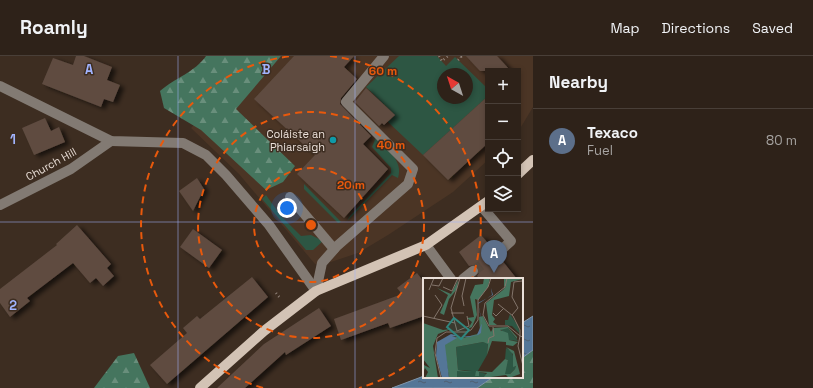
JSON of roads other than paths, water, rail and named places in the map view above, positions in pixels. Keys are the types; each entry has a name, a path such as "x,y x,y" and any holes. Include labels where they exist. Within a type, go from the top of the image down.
{"main road":[{"path":"521,171 533,160"},
{"path":"200,388 264,331 316,291 426,245 485,204"}],"street":[{"path":"316,291 322,263 334,249 408,184 413,169 346,102 384,56"},
{"path":"0,86 111,141 183,144 206,155 226,175 269,225 316,291"},
{"name":"Church Hill","path":"0,205 71,169 111,141"},
{"path":"290,196 334,249"},
{"path":"491,212 511,241 497,254"},
{"path":"426,245 450,278"},
{"path":"464,278 473,271"}],"water":[{"path":"533,316 533,350 523,357 523,322"},
{"path":"423,376 423,378 492,378 477,388 392,388"}],"tunnel":[{"path":"473,271 497,254"}],"place":[{"name":"Coláiste an Phiarsaigh","path":"333,140"},
{"name":"Texaco","path":"494,273"}]}
